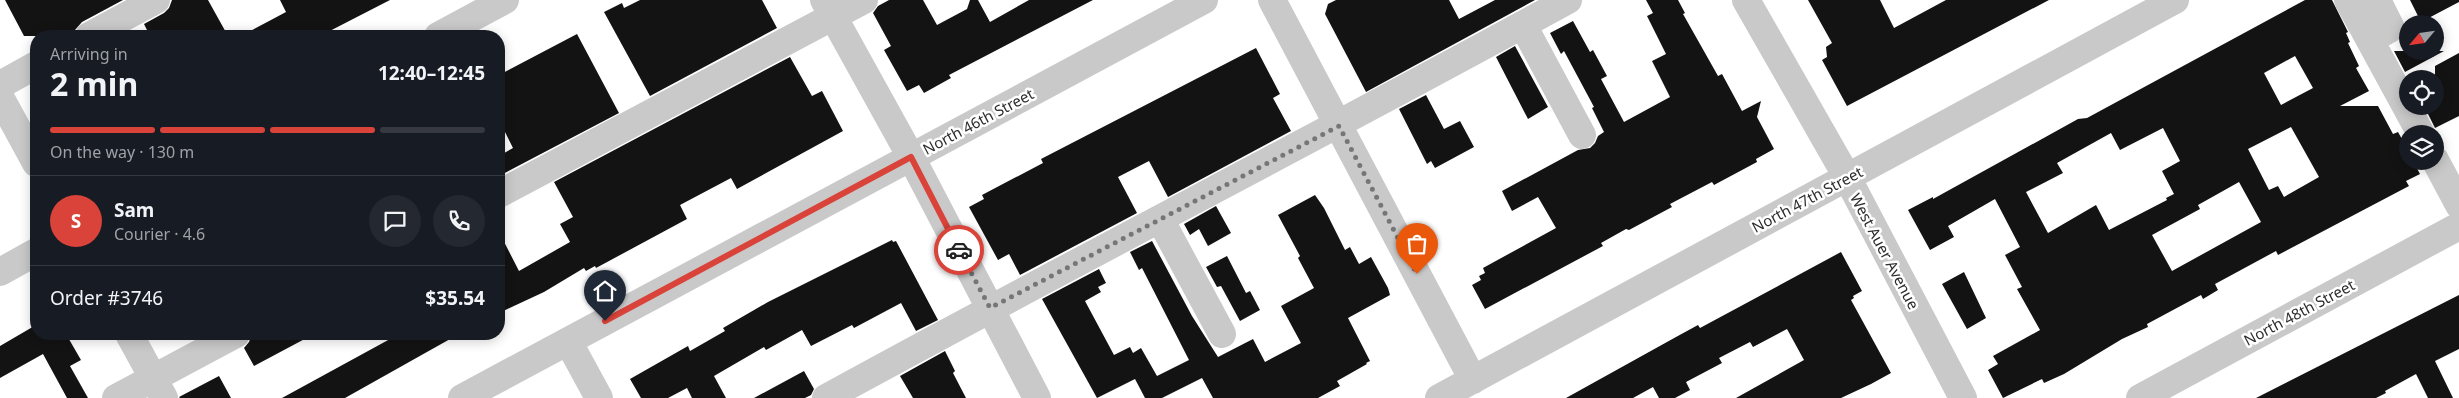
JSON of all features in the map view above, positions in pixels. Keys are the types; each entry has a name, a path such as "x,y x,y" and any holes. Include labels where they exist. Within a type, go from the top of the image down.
{"street":[{"path":"100,30 156,0"},
{"path":"449,30 505,0"},
{"path":"505,191 829,8 864,0"},
{"name":"North 46th Street","path":"462,398 1204,0"},
{"path":"1272,0 1473,380"},
{"path":"826,398 990,308 1339,126 1568,0"},
{"name":"West Auer Avenue","path":"1746,0 1847,177 1962,398"},
{"name":"North 47th Street","path":"1439,398 1847,177 2146,7 2175,0"},
{"path":"2348,0 2416,125"},
{"path":"2370,40 2392,28 2377,0"},
{"path":"829,8 911,157 1037,398"},
{"path":"1523,25 1582,135"},
{"path":"0,85 30,68"},
{"path":"0,97 30,153"},
{"path":"2440,170 2459,205"},
{"path":"1160,219 1222,334"},
{"name":"North 48th Street","path":"2140,398 2459,226"},
{"path":"0,272 30,255"},
{"path":"132,340 158,388"},
{"path":"116,398 158,388 227,340"},
{"path":"568,341 599,398"}],"building":[{"path":"5,0 123,0 82,22 75,30 30,30 30,36 24,36"},
{"path":"172,0 208,0 225,30 147,30 144,24 164,13 169,8"},
{"path":"280,0 390,0 332,30 252,30 286,12"},
{"path":"640,0 762,0 777,28 650,96 604,12 622,3 624,8"},
{"path":"889,0 923,0 937,25 967,9 970,0 978,0 990,22 1029,0 1093,0 949,75 951,78 924,93 919,85 907,91 884,50 891,46 873,13 878,6"},
{"path":"1336,0 1449,0 1459,19 1495,0 1535,0 1366,92 1325,14 1328,4"},
{"path":"1646,0 1678,0 1685,13 1683,14 1718,76 1722,74 1742,111 1761,101 1757,117 1774,149 1756,159 1757,162 1714,185 1712,182 1670,204 1672,207 1629,230 1626,229 1601,243 1603,246 1485,309 1472,285 1481,280 1479,276 1485,273 1483,268 1556,228 1538,197 1512,211 1502,191 1578,150 1590,148 1598,136 1604,132 1592,108 1594,107 1564,51 1561,54 1550,33 1573,21 1590,52 1593,50 1607,76 1601,79 1624,122 1670,97 1652,61 1666,54 1647,16 1653,13"},
{"path":"1808,0 1880,0 1894,28 1946,0 2049,0 1847,106 1822,60 1827,57 1826,47 1832,43"},
{"path":"2305,0 2332,0 2348,32 2346,33 2350,42 2348,43 2359,66 2356,68 2369,91 2340,106 2378,106 2393,134 2398,132 2399,134 2399,170 2418,170 2420,174 2406,181 2409,186 2278,255 2276,251 2215,284 2218,290 2203,299 2201,295 2147,324 2148,327 2122,339 2064,374 2044,383 2042,379 2003,398 1988,370 1998,364 1993,356 2040,330 2017,289 2022,287 2005,255 2020,247 1995,199 1948,226 1954,237 1930,250 1908,210 1933,197 1933,199 2078,119 2087,118","holes":["2295,56 2313,88 2281,105 2264,73","2291,127 2319,177 2284,197 2278,186 2269,190 2248,149","2163,128 2180,161 2162,171 2174,194 2166,198 2167,200 2109,230 2096,205 2048,233 2026,192 2063,173 2057,163 2111,133 2120,150","2239,182 2261,222 2172,271 2152,235 2200,209 2198,205"]},
{"path":"2410,0 2459,0 2459,2 2434,15 2418,15"},
{"path":"577,34 619,113 505,173 505,153 513,148 505,132 505,72"},
{"path":"1515,46 1548,107 1528,119 1496,57"},
{"path":"1256,48 1280,94 1273,98 1291,131 1168,197 1149,161 1118,177 1137,213 1020,275 1009,254 998,260 969,207 984,199 982,195 1043,163 1041,159"},
{"path":"2394,51 2399,51 2399,60 2427,60 2409,70 2404,70"},
{"path":"2459,53 2459,116 2441,125 2434,125 2428,115 2444,115 2444,70 2435,70 2435,66"},
{"path":"790,57 812,96 822,91 843,131 737,189 731,178 680,205 687,219 596,268 595,266 586,271 584,268 544,292 505,310 505,244 519,271 570,242 560,224 573,217 554,182"},
{"path":"1426,95 1444,129 1460,121 1474,147 1435,168 1431,161 1427,164 1399,109"},
{"path":"1315,195 1324,208 1345,250 1350,247 1359,264 1371,257 1388,288 1390,295 1348,318 1370,361 1367,364 1337,381 1340,386 1318,398 1213,398 1202,378 1162,398 1145,398 1135,379 1097,398 1042,299 1099,269 1106,283 1098,287 1101,292 1085,301 1114,355 1130,347 1133,353 1141,348 1157,376 1189,360 1142,268 1139,270 1130,252 1152,241 1192,316 1218,357 1253,339 1265,362 1301,343 1281,306 1314,288 1298,258 1300,256 1278,215"},
{"path":"1216,206 1231,233 1208,246 1199,229 1190,235 1184,224"},
{"path":"892,240 893,242 896,241 938,320 916,331 901,303 854,328 852,325 811,346 802,330 766,350 764,347 714,376 726,398 692,398 687,388 668,398 641,398 630,379 688,346 690,351 725,331 723,328 768,302"},
{"path":"1841,252 1862,291 1853,296 1854,298 1851,300 1891,373 1871,384 1841,398 1736,398 1804,360 1787,329 1753,347 1750,342 1719,358 1722,363 1686,382 1690,390 1675,398 1659,398 1653,387 1633,398 1566,398 1698,325 1700,328"},
{"path":"1227,256 1246,293 1250,291 1260,310 1240,321 1221,286 1217,287 1206,267"},
{"path":"1964,272 1986,318 1967,329 1942,284"},
{"path":"2459,295 2459,349 2435,361 2453,398 2428,398 2416,374 2376,398 2256,398"},
{"path":"30,328 30,340 69,340 81,360 70,366 88,398 67,398 43,354 0,378 0,346"},
{"path":"250,340 303,340 254,366 244,348"},
{"path":"388,340 448,340 345,398 282,398"},
{"path":"945,351 955,371 953,373 966,398 913,398 900,376"},
{"path":"804,371 814,389 811,395 805,398 754,398"},
{"path":"219,376 231,398 179,397"}],"way so far":[{"path":"959,250 990,308 1339,126 1417,274"}],"route":[{"path":"605,321 911,157 959,250"}]}
